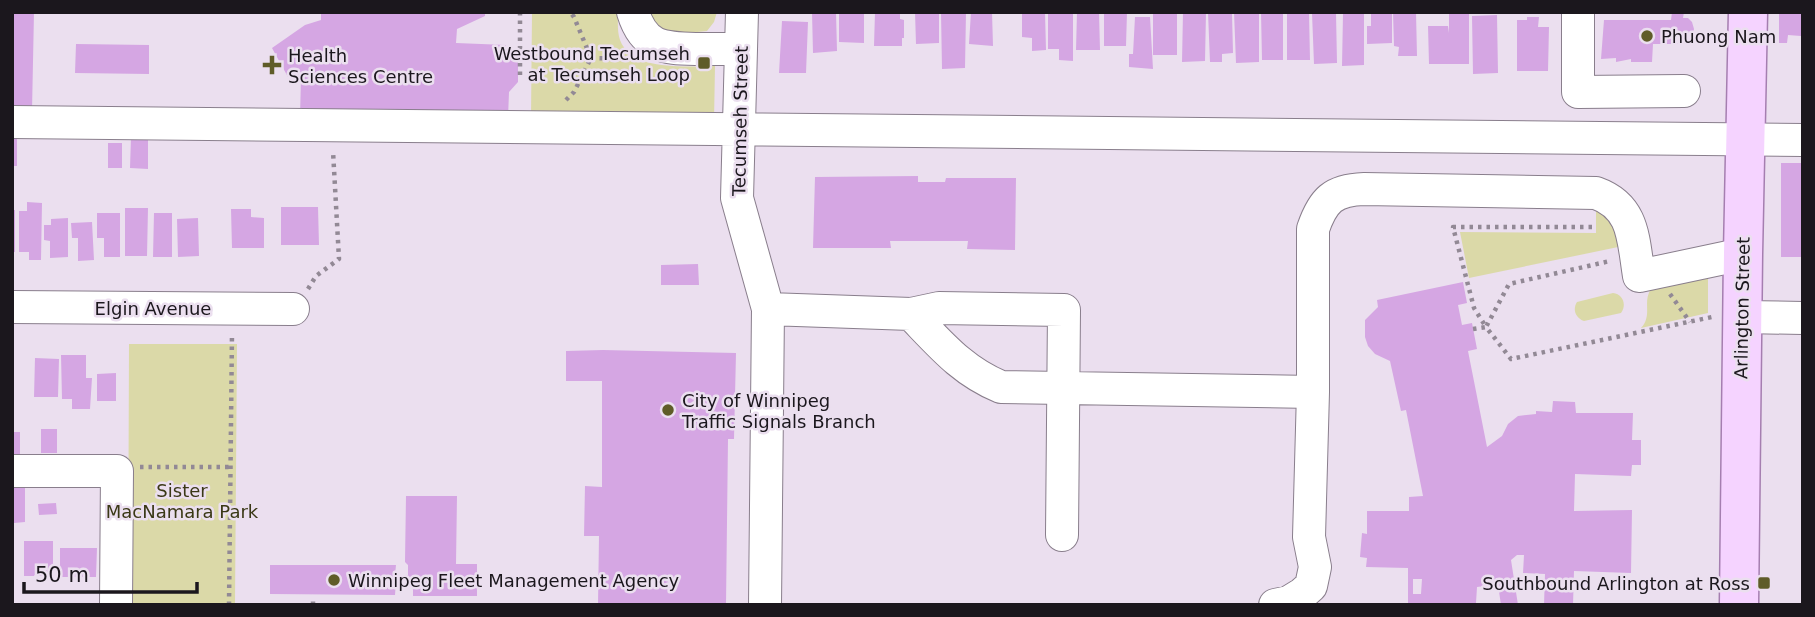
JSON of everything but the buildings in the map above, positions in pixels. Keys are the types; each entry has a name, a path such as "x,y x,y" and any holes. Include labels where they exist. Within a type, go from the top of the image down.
{"main road":[{"name":"Arlington Street","path":"1739,605 1727,317 1743,254 1748,12"}],"street":[{"path":"633,12 637,27 649,40 664,48 741,49"},
{"name":"Tecumseh Street","path":"742,12 737,198 768,310 765,605"},
{"path":"1578,12 1578,92 1684,92"},
{"path":"12,122 1803,140"},
{"path":"1275,605 1289,602 1311,586 1315,567 1309,537 1313,392 1313,229 1319,212 1327,201 1345,190 1596,193 1610,198 1629,222 1639,276 1743,254"},
{"name":"Elgin Avenue","path":"12,307 293,309"},
{"path":"768,310 911,314 939,308 1064,310 1062,535"},
{"path":"911,314 958,362 979,378 1001,387 1313,392"},
{"path":"1727,317 1803,318"},
{"path":"12,471 117,471 116,605"}],"path":[{"path":"520,12 520,75"},
{"path":"546,127 550,116 575,92 591,58 570,12"},
{"path":"293,309 316,276 339,259 333,144 337,125"},
{"path":"1592,227 1453,227 1474,308 1511,359 1727,317"},
{"path":"1486,327 1509,284 1636,255"},
{"path":"229,605 232,309"},
{"path":"1473,329 1486,327"},
{"path":"117,471 124,467 230,467"},
{"path":"313,597 313,605"}],"green space":[{"path":"532,12 618,12 620,40 626,50 636,58 662,65 715,66 714,121 531,118"},
{"path":"645,12 717,12 707,31 678,34 659,33"},
{"path":"1596,203 1605,205 1623,246 1469,278 1460,232 1596,233"},
{"path":"1708,273 1708,313 1641,328 1645,323 1647,299 1651,289"},
{"path":"1613,293 1623,300 1621,313 1584,321 1577,316 1577,302"},
{"name":"Sister MacNamara Park","path":"129,344 237,344 235,604 128,604"}],"place":[{"name":"Phuong Nam","path":"1647,36"},
{"name":"Westbound Tecumseh at Tecumseh Loop","path":"704,63"},
{"name":"Health Sciences Centre","path":"272,65"},
{"name":"City of Winnipeg Traffic Signals Branch","path":"668,410"},
{"name":"Winnipeg Fleet Management Agency","path":"334,580"},
{"name":"Southbound Arlington at Ross","path":"1764,583"}]}
